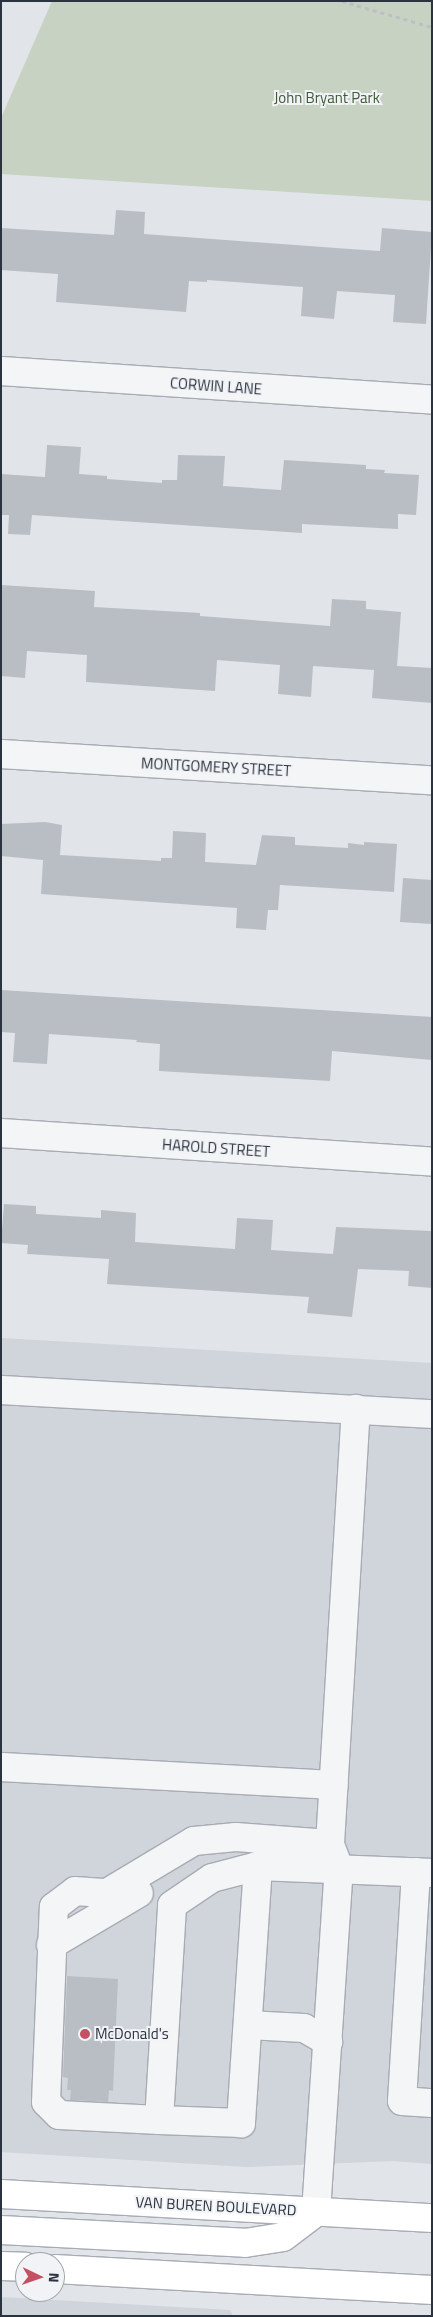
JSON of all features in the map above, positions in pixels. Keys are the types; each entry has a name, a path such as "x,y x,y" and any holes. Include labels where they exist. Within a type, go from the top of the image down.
{"main road":[{"name":"VAN BUREN BOULEVARD","path":"5,2192 432,2218"},
{"path":"1,2230 245,2243 283,2238 316,2212"},
{"path":"1,2266 15,2267"},
{"path":"65,2270 432,2290"}],"street":[{"name":"CORWIN LANE","path":"1,372 432,400"},
{"name":"MONTGOMERY STREET","path":"1,754 432,780"},
{"name":"HAROLD STREET","path":"1,1133 432,1162"},
{"path":"1,1390 432,1414"},
{"path":"316,2212 328,2042 335,1856 334,1785 356,1409"},
{"path":"1,1767 334,1785"},
{"path":"258,1866 241,2123 59,2115 46,2102 51,1945 236,1838 424,1872 402,2101 432,2103"},
{"path":"158,2120 172,1904 212,1878 258,1866 335,1856"},
{"path":"248,2025 304,2028 328,2042"}],"path":[{"path":"342,1 432,27"}],"shaded area":[{"path":"1,1338 432,1363 432,2164 392,2161 247,2167 1,2152"},
{"path":"1,2297 15,2298 15,2302 65,2301 230,2310 233,2316 1,2316"}],"green space":[{"name":"John Bryant Park","path":"52,1 432,1 432,201 1,174 1,118"}],"building":[{"path":"116,210 145,212 144,234 350,249 380,251 382,228 432,232 426,324 393,322 395,295 337,291 334,319 301,316 303,287 207,280 207,282 189,281 186,312 56,302 58,274 1,270 1,228 114,235"},
{"path":"47,445 81,447 79,474 107,476 107,479 162,483 162,480 177,480 178,455 225,456 223,486 281,490 284,460 366,465 366,469 385,470 384,473 419,475 416,515 398,514 398,529 302,524 302,533 32,515 30,535 8,534 9,515 1,515 1,474 45,477"},
{"path":"1,585 95,591 94,607 200,613 200,616 330,626 332,599 366,601 366,609 401,612 397,666 432,668 432,703 372,698 374,670 313,666 311,697 278,694 280,665 217,660 215,691 86,682 87,655 27,651 25,678 1,676"},
{"path":"45,822 62,825 60,855 161,861 161,858 172,858 173,831 206,833 205,862 256,865 262,835 295,837 295,845 348,848 348,843 364,845 364,842 397,844 394,892 280,885 278,910 268,910 266,930 236,928 237,908 41,894 43,860 1,856 1,824"},
{"path":"403,878 432,880 432,924 400,922"},
{"path":"1,990 432,1017 432,1060 332,1051 330,1081 159,1071 160,1044 136,1042 137,1040 49,1034 47,1064 13,1062 15,1033 1,1032"},
{"path":"4,1204 36,1206 36,1214 101,1218 101,1210 136,1213 135,1242 235,1249 237,1218 273,1220 271,1250 333,1254 336,1227 432,1231 432,1288 408,1286 409,1271 358,1269 352,1317 307,1313 309,1297 107,1284 109,1259 27,1254 28,1245 1,1243"},
{"path":"67,1976 118,1979 113,2091 109,2090 108,2102 70,2100 71,2090 67,2090 68,2078 63,2077"}],"place":[{"name":"McDonald's","path":"85,2034"}]}
